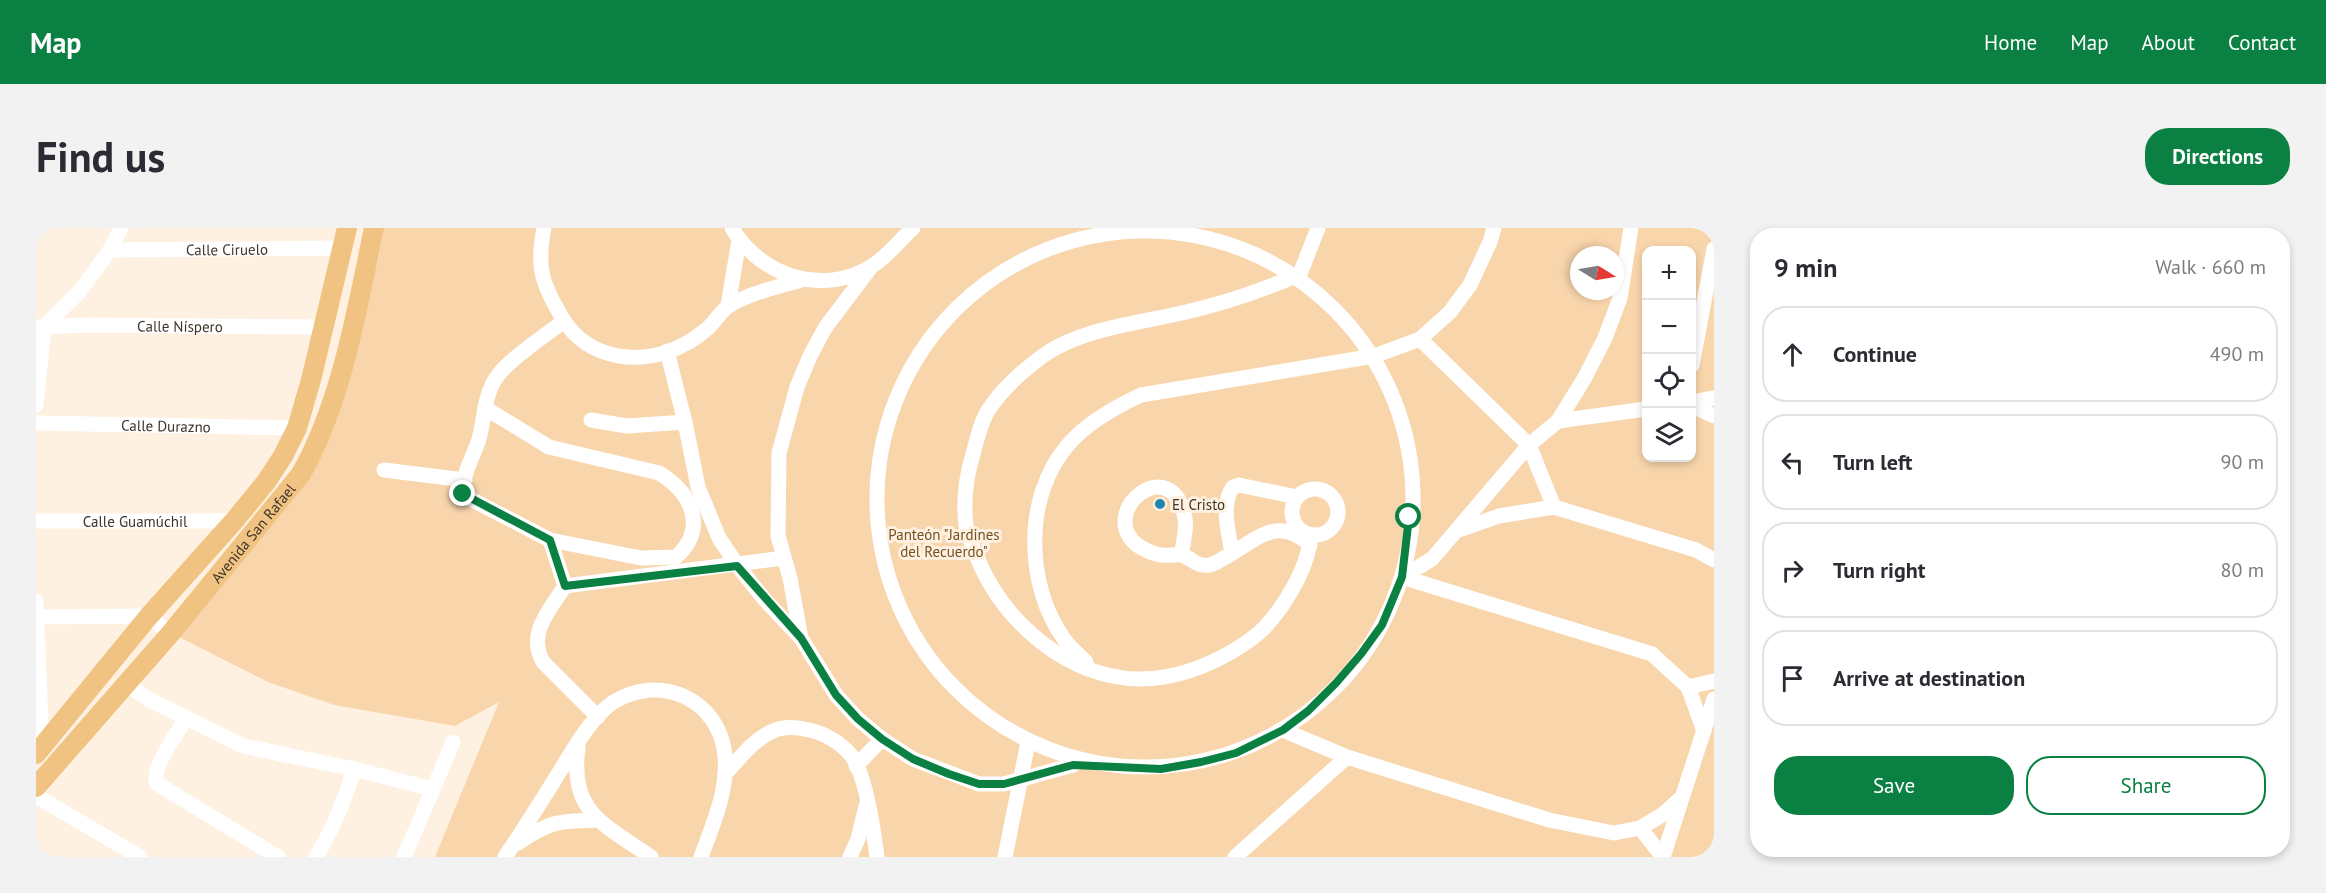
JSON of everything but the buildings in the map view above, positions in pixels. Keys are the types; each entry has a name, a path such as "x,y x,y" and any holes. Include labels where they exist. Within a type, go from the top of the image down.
{"main road":[{"name":"Avenida San Rafael","path":"39,751 149,616 234,522 266,482 283,456 297,428 347,228"},
{"name":"Avenida San Rafael","path":"36,787 170,634 302,474 328,415 349,340 374,228"}],"street":[{"path":"36,405 39,324 80,291 110,250 121,228"},
{"path":"544,228 539,251 543,283 564,321 587,345 618,357 636,359 685,344 708,328 728,306 751,295 804,279"},
{"path":"801,638 778,536 779,453 790,409 796,387 825,328 870,267 891,251 912,228"},
{"path":"667,351 698,487 718,538 737,566 801,638 836,695 858,719 882,739 913,759 979,784 1004,784 1073,765 1161,769 1236,753 1283,730 1308,711 1361,654 1382,625 1402,577 1409,517 1410,477 1407,449 1397,407 1374,356 1353,324 1331,300 1300,273 1229,244 1173,231 1143,228 1084,232 1012,267 981,288 938,331 904,378 883,431 878,467 877,506 882,547 894,586 920,646 937,672 963,696 1028,742 1073,765"},
{"path":"1310,540 1297,526 1292,512 1297,497 1307,490 1319,489 1330,494 1336,504 1338,516 1332,527 1310,540 1291,592 1273,618 1252,639 1196,669 1167,676 1138,679 1118,677 1095,672 1041,642 997,598 976,554 967,528 965,500 968,469 988,409 1031,366 1063,342 1137,321 1186,312 1251,294 1300,273 1317,228"},
{"path":"1095,672 1064,640 1046,604 1037,573 1037,512 1044,487 1067,446 1094,422 1118,406 1141,395 1374,356 1420,339 1450,312 1470,285 1494,228"},
{"path":"1402,577 1432,559 1529,445 1558,421 1584,379 1605,338 1620,298 1631,228"},
{"path":"736,234 753,255 770,267 791,276 804,279 838,279 870,267"},
{"path":"728,306 736,234"},
{"name":"Calle Ciruelo","path":"110,250 343,248"},
{"path":"1694,354 1714,249"},
{"path":"485,408 549,447 659,473 675,483 684,496 693,520 687,547 676,557 641,558 550,540 465,496 463,491 465,480 479,439 485,408 493,382 501,371 564,321"},
{"name":"Calle Níspero","path":"39,324 324,327"},
{"path":"1420,339 1529,445 1554,507"},
{"path":"1696,403 1714,398"},
{"path":"1696,406 1714,416"},
{"path":"1558,421 1642,409"},
{"path":"591,420 627,426 685,422"},
{"name":"Calle Durazno","path":"36,423 297,428"},
{"path":"384,470 465,480"},
{"path":"1232,553 1227,525 1228,498 1233,487 1239,485 1297,497"},
{"path":"1181,555 1185,520 1178,499 1168,489 1154,488 1140,492 1130,504 1126,519 1128,534 1138,545 1160,555 1181,555 1199,566 1212,565 1251,541 1274,531 1288,531 1310,540"},
{"path":"1459,530 1499,516 1554,507 1696,550 1714,560"},
{"name":"Calle Guamúchil","path":"36,521 234,522"},
{"path":"550,540 565,586"},
{"path":"565,586 737,566 784,558"},
{"path":"1402,577 1652,654 1688,687 1704,731"},
{"path":"565,586 540,626 536,642 537,651 543,662 598,717"},
{"path":"36,601 39,751"},
{"path":"36,617 149,616 170,634"},
{"path":"1688,687 1714,681"},
{"path":"126,684 150,700 243,746 354,769 432,789"},
{"path":"509,852 579,741 598,717 611,704 650,689 681,695 696,702 710,717 723,746 725,774 723,794 701,857"},
{"path":"1663,857 1714,699"},
{"path":"187,718 165,754 155,778 156,783 278,857"},
{"path":"725,774 750,747 773,731 794,727 814,731 836,741 852,756 856,766 867,800 877,857"},
{"path":"1283,730 1347,757 1549,820 1614,833 1640,828 1662,815 1682,796"},
{"path":"856,766 882,739"},
{"path":"579,741 575,770 585,806 599,820 651,857"},
{"path":"404,857 453,742"},
{"path":"1005,857 1028,742"},
{"path":"1234,857 1347,757"},
{"path":"316,857 330,834 354,769"},
{"path":"36,796 140,857"},
{"path":"850,857 858,839 867,800"},
{"path":"509,852 537,830 556,822 599,820"},
{"path":"1640,828 1663,857"}],"green space":[{"name":"Panteón \"Jardines del Recuerdo\"","path":"384,228 1714,228 1714,857 435,857 499,702 455,726 334,705 268,682 175,635 303,475 355,341 378,260"}],"place":[{"name":"El Cristo","path":"1160,504"}],"route":[{"path":"463,494 550,540 565,586 737,566 801,638 836,695 858,719 882,739 913,759 979,784 1004,784 1073,765 1161,769 1201,762 1236,753 1283,730 1308,711 1336,683 1382,625 1402,577 1407,550 1409,517"}]}
